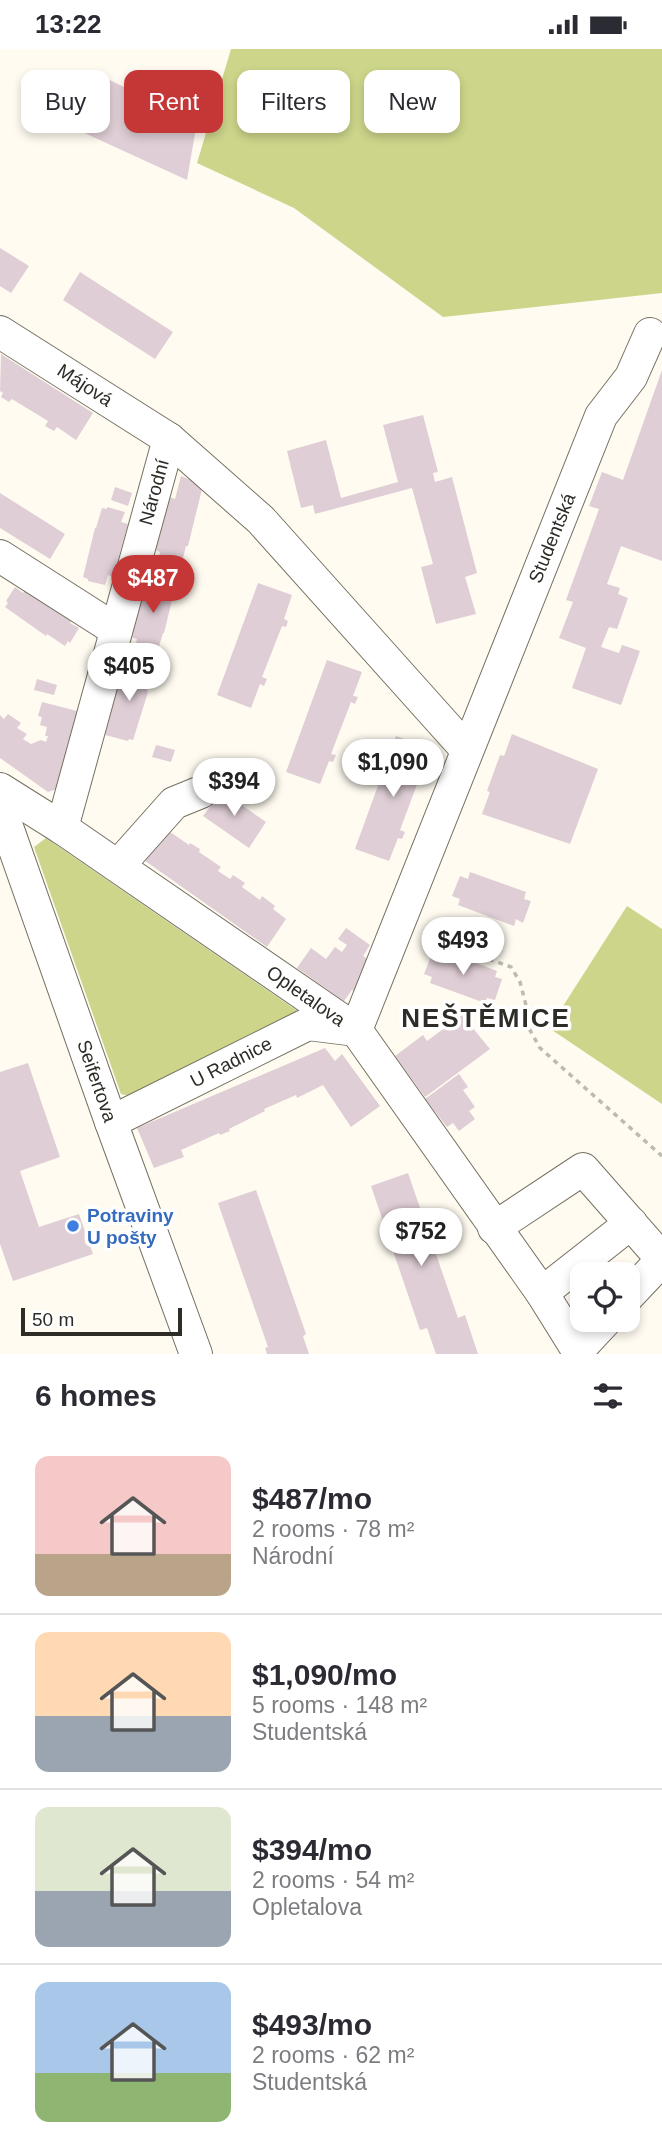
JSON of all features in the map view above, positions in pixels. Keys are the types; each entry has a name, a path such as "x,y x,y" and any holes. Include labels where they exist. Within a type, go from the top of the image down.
{"street":[{"name":"Májová","path":"0,332 169,439"},
{"name":"Studentská","path":"356,1030 601,416 631,377 650,334"},
{"name":"Národní","path":"62,828 169,439"},
{"path":"169,439 261,520 467,750"},
{"path":"0,556 116,630"},
{"name":"Opletalova","path":"0,789 62,828 356,1030 542,1293 580,1352"},
{"path":"118,866 174,803 201,792"},
{"name":"Seifertova","path":"0,807 196,1354"},
{"name":"U Radnice","path":"111,1122 308,1024 356,1030"},
{"path":"494,1227 583,1168 662,1260 640,1283"},
{"path":"542,1293 631,1223"},
{"path":"580,1352 596,1332"}],"path":[{"path":"397,926 511,967 520,982 527,1009 526,1023 540,1048 662,1156"}],"green space":[{"path":"231,49 662,49 662,293 443,317 294,208 197,163 206,133 223,133 223,76"},
{"path":"46,838 296,1010 299,1019 138,1098 121,1094 34,847"},
{"path":"627,906 662,929 662,1104 549,1028"}],"building":[{"path":"110,80 124,87 124,133 195,133 187,180 84,133 110,133"},
{"path":"0,248 29,266 11,293 0,286"},
{"path":"80,272 173,332 155,359 63,300"},
{"path":"1,354 93,413 76,440 57,427 54,431 45,426 48,421 12,399 9,402 1,397"},
{"path":"662,370 662,561 621,546 607,584 620,588 618,594 628,598 617,629 609,627 601,647 619,653 622,645 640,651 621,705 572,688 586,648 559,638 573,602 566,600 599,509 589,506 602,472 623,480"},
{"path":"423,415 438,472 433,473 435,482 452,477 477,573 465,577 476,614 436,624 421,567 433,564 412,488 315,514 313,505 301,508 287,451 326,440 341,498 398,482 383,425"},
{"path":"181,476 203,485 188,546 181,566 175,566 158,562 160,552 155,550 169,497 175,499"},
{"path":"115,487 132,493 128,506 111,500"},
{"path":"0,493 65,534 50,559 0,528"},
{"path":"102,508 125,512 121,522 128,524 113,577 108,575 105,585 83,577 95,528"},
{"path":"154,576 176,584 157,653 151,654 134,649 137,639 131,637 146,584 151,586"},
{"path":"258,583 292,595 284,619 288,621 286,627 282,626 262,677 267,679 264,686 260,684 251,708 217,695"},
{"path":"15,587 23,593 26,588 73,617 70,623 79,628 70,643 68,641 65,646 47,634 46,636 5,607"},
{"path":"327,660 362,672 353,696 358,697 355,704 351,702 331,754 336,755 333,762 329,761 320,784 286,772"},
{"path":"131,663 152,671 133,740 128,741 105,735 122,671 128,673"},
{"path":"37,679 57,685 54,695 34,690"},
{"path":"42,702 77,711 57,789 48,792 0,758 0,715 4,719 8,714 21,723 17,728 27,734 23,739 31,744 41,740 46,742 47,727 40,725 42,717 38,716"},
{"path":"512,734 598,769 570,844 482,814 500,755 504,756"},
{"path":"396,736 430,748 421,772 426,773 424,780 419,779 400,830 405,832 402,839 398,838 389,861 355,849"},
{"path":"156,745 175,750 171,762 152,757"},
{"path":"217,788 266,822 249,848 203,816 212,804 208,801"},
{"path":"163,827 189,845 190,843 200,849 199,852 221,867 218,871 230,879 233,875 245,883 242,887 260,900 262,896 275,906 273,909 286,919 267,947 141,858"},
{"path":"470,872 526,892 524,899 531,901 523,923 516,919 514,926 458,905 460,899 452,896 460,876 468,879"},
{"path":"346,928 370,945 363,956 372,962 355,992 352,990 344,1001 297,968 311,948 326,959 335,947 342,952 347,945 338,939"},
{"path":"442,950 497,971 495,977 502,979 495,1000 487,998 485,1003 430,983 432,977 424,974 432,954 439,956"},
{"path":"462,1015 490,1049 425,1097 395,1056 423,1035 427,1041"},
{"path":"325,1048 335,1061 342,1054 380,1106 351,1127 323,1085 297,1098 296,1095 264,1109 265,1111 229,1129 230,1131 220,1135 219,1133 181,1150 184,1157 154,1168 137,1128"},
{"path":"28,1063 60,1157 20,1171 39,1227 79,1214 93,1254 13,1281 0,1244 0,1072"},
{"path":"459,1074 468,1087 463,1090 475,1107 469,1111 475,1119 459,1131 453,1123 447,1127 425,1099"},
{"path":"408,1173 458,1318 465,1315 478,1354 436,1354 427,1328 420,1330 371,1186"},
{"path":"256,1190 306,1334 303,1336 309,1354 267,1354 265,1348 268,1347 218,1203"}],"place":[{"name":"Potraviny U pošty","path":"73,1226"}],"district":[{"name":"NEŠTĚMICE","path":"486,1018"}]}
